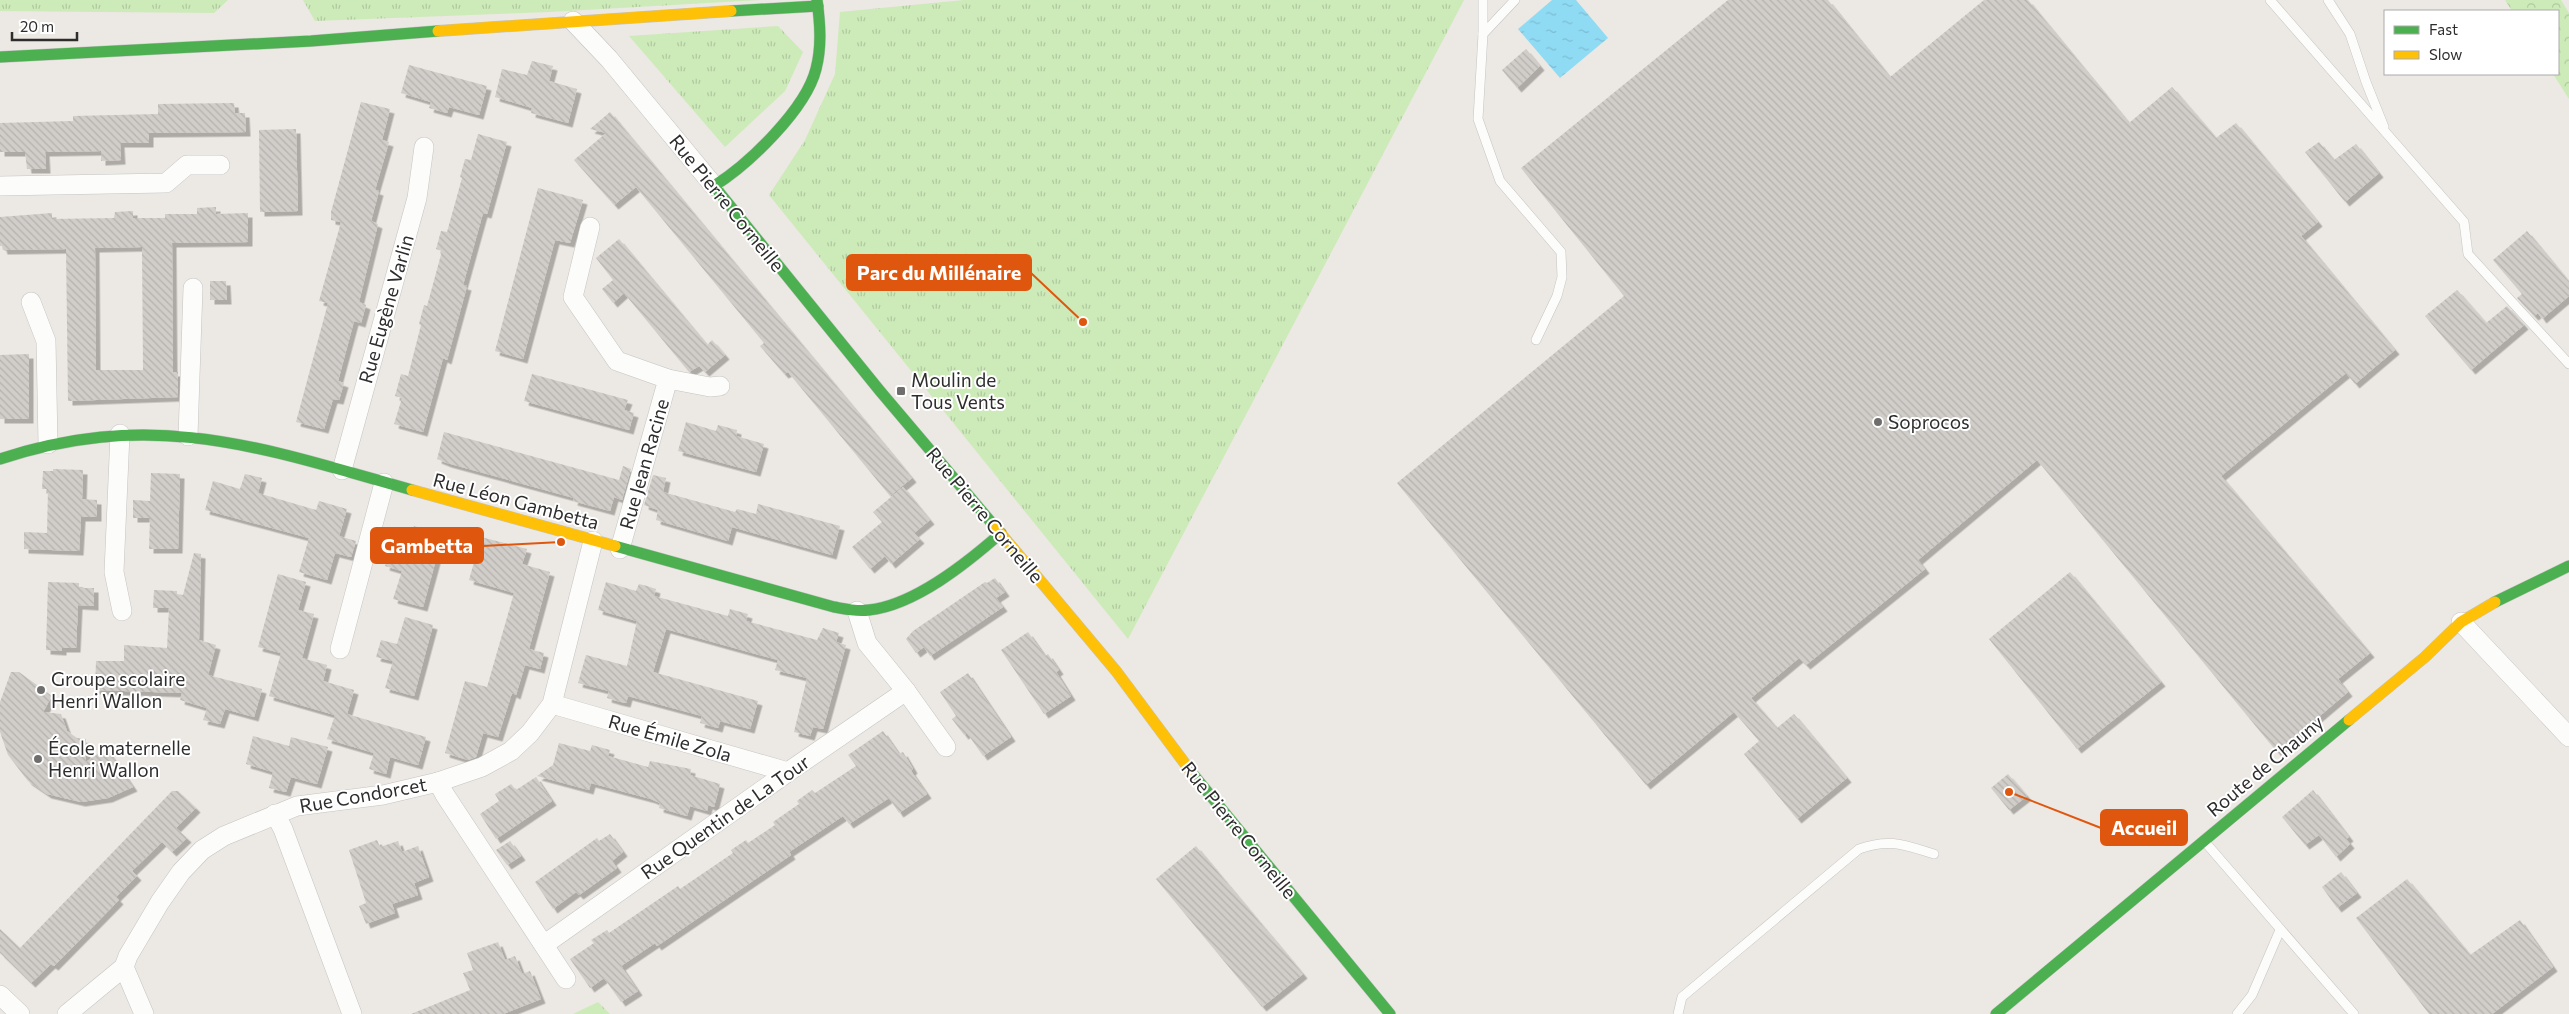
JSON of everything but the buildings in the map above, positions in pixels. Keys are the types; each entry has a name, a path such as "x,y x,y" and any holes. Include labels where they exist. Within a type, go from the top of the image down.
{"street":[{"path":"0,57 311,41 818,3 820,51 812,82 795,112 725,179 714,186"},
{"name":"Rue Pierre Corneille","path":"573,21 591,39 714,186 880,391 1116,671 1200,782 1390,1014"},
{"name":"Rue Eugène Varlin","path":"342,470 417,198 424,147"},
{"path":"0,186 166,183 187,165 220,165"},
{"name":"Rue Jean Racine","path":"590,228 573,297 617,361 668,379 710,387 720,386"},
{"path":"188,436 192,288"},
{"path":"30,302 46,341 48,444"},
{"name":"Rue Jean Racine","path":"620,549 668,379"},
{"path":"120,434 114,572 122,611"},
{"name":"Rue Léon Gambetta","path":"0,458 48,444 86,436 120,434 188,436 224,441 342,470 620,549 834,607 857,611 874,610 902,602 950,571 1000,533"},
{"path":"340,649 384,483"},
{"name":"Rue Condorcet","path":"67,1014 124,967 128,956 160,902 181,872 202,850 224,836 297,806 383,795 438,782 482,767 511,751 530,733 552,704 593,541"},
{"name":"Route de Chauny","path":"1996,1014 2425,656 2461,622 2514,591 2569,566"},
{"path":"857,611 867,642 906,691 946,747"},
{"path":"2461,622 2569,736"},
{"name":"Rue Quentin de La Tour","path":"545,944 906,691"},
{"name":"Rue Émile Zola","path":"552,704 788,772"},
{"path":"438,782 444,795 545,944 566,979"},
{"path":"275,814 283,829 352,1014"},
{"path":"124,967 144,1014"},
{"path":"0,995 20,1014"}],"lane":[{"path":"1483,0 1478,119 1500,182 1561,252 1562,277 1558,296 1536,340"},
{"path":"1483,34 1516,0"},
{"path":"2270,0 2464,222 2468,254 2569,364"},
{"path":"2328,0 2350,34 2366,82 2387,134"},
{"path":"2203,840 2354,1014"},
{"path":"1678,1014 1682,997 1859,849 1878,842 1896,842 1934,854"},
{"path":"2237,1014 2252,995 2280,930"}],"green space":[{"path":"0,0 228,0 214,13 0,11"},
{"path":"303,0 760,0 549,12 315,21"},
{"path":"964,0 1464,0 1128,639 769,195 805,140 835,74 840,12"},
{"path":"2505,0 2561,0 2569,13 2569,99 2554,75 2559,75 2559,10 2511,10"},
{"path":"778,26 803,52 785,91 725,147 629,36"},
{"path":"598,1002 610,1014 573,1014"}],"water":[{"path":"1552,0 1576,0 1608,38 1560,78 1518,29"}],"traffic: fast":[{"path":"817,0 820,43 816,69 810,85 789,118 759,150 714,186 880,391 996,528"},
{"path":"731,11 818,6"},
{"path":"0,57 311,41 438,31"},
{"path":"0,459 56,444 109,436 159,435 257,448 412,490"},
{"path":"615,546 834,607 865,611 904,600 940,581 1001,533"},
{"path":"2495,602 2569,566"},
{"path":"1996,1014 2349,720"},
{"path":"1192,773 1390,1014"}],"traffic: slow":[{"path":"438,31 731,11"},
{"path":"412,490 615,546"},
{"path":"996,528 1116,671 1192,773"},
{"path":"2349,720 2425,657 2461,622 2495,602"}],"place":[{"name":"Parc du Millénaire","path":"1083,322"},
{"name":"Moulin de Tous Vents","path":"901,391"},
{"name":"Soprocos","path":"1878,422"},
{"name":"Gambetta","path":"561,542"},
{"name":"Groupe scolaire Henri Wallon","path":"41,690"},
{"name":"École maternelle Henri Wallon","path":"38,759"},
{"name":"Accueil","path":"2009,792"}]}
